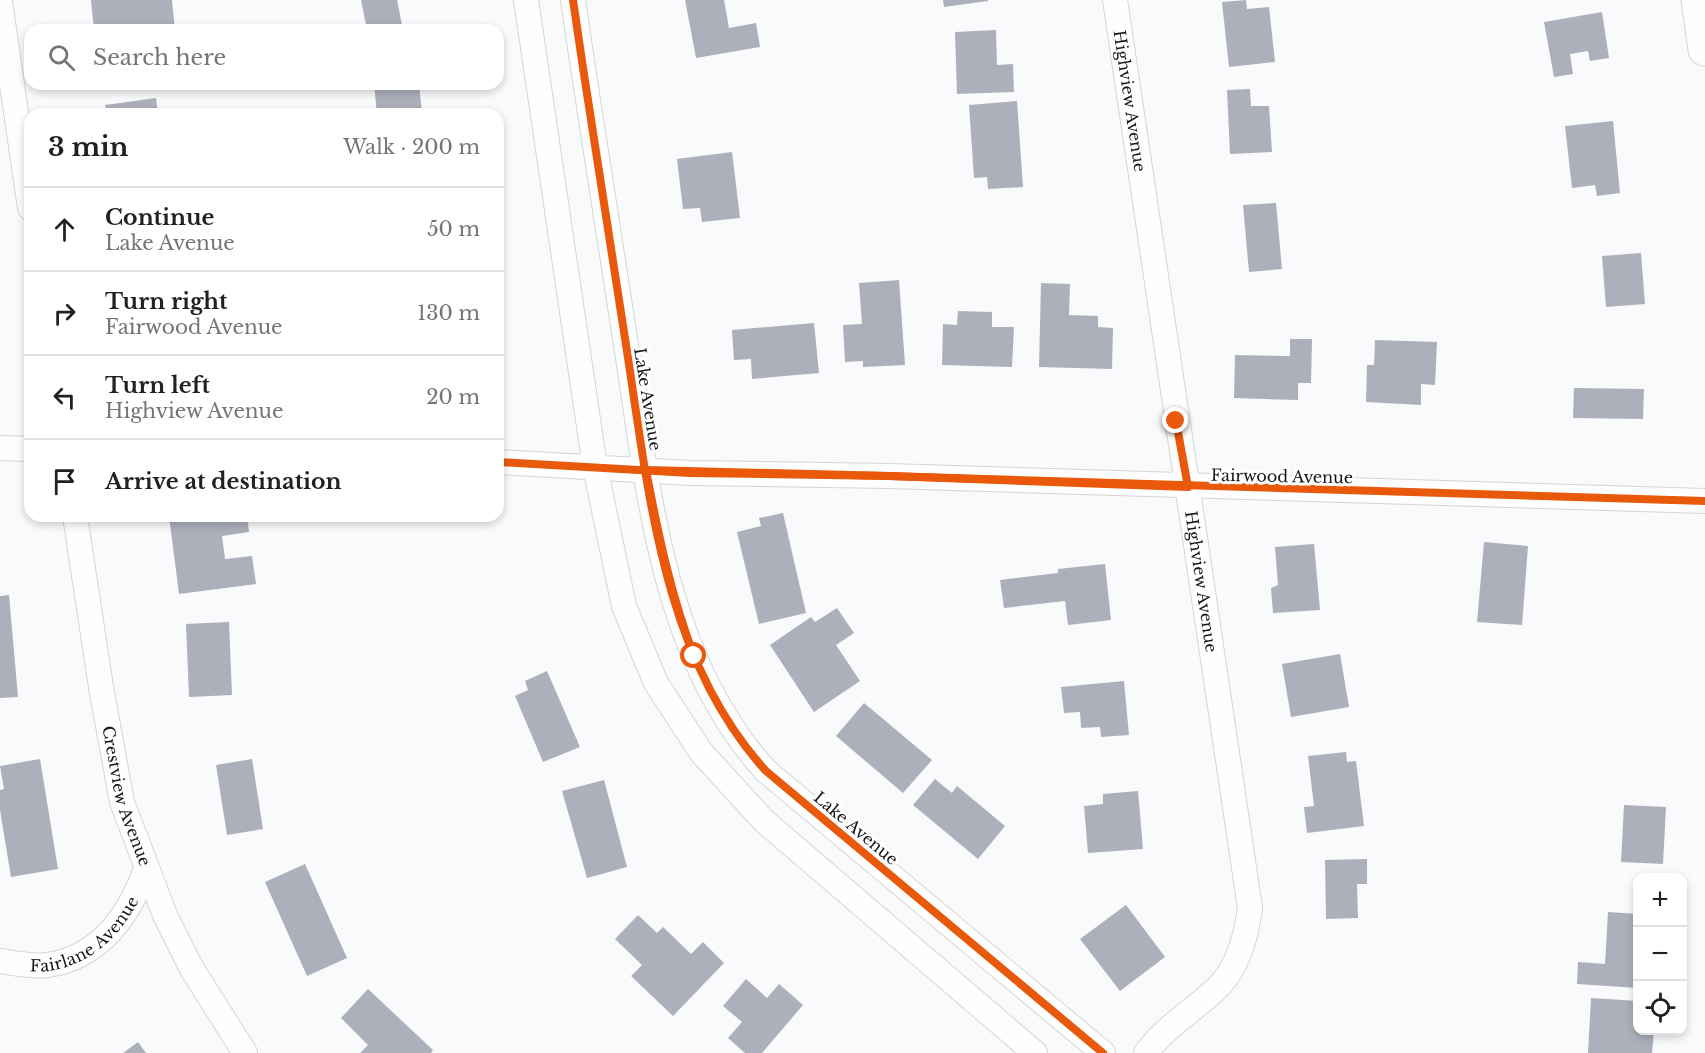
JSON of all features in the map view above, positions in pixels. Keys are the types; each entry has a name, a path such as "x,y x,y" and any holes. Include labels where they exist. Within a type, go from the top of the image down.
{"street":[{"path":"526,0 595,467 624,606 661,692 701,752 763,820 1035,1053"},
{"name":"Lake Avenue","path":"573,0 646,470 664,565 677,612 715,700 749,752 766,771 1103,1053"},
{"name":"Highview Avenue","path":"1115,0 1250,908 1239,956 1216,990 1158,1037 1146,1053"},
{"path":"1698,0 1705,49"},
{"path":"0,2 24,167"},
{"path":"0,448 24,448"},
{"name":"Fairwood Avenue","path":"504,462 646,470 1705,501"},
{"name":"Crestview Avenue","path":"76,522 101,687 122,802 146,869 192,969 245,1053"},
{"name":"Fairlane Avenue","path":"0,961 45,965 75,959 112,930 127,912 146,869"}],"building":[{"path":"91,0 172,0 174,24 93,24"},
{"path":"361,0 397,0 402,24 366,24"},
{"path":"685,0 724,0 729,28 756,23 760,47 696,58"},
{"path":"943,0 988,0 988,1 944,7"},
{"path":"1246,0 1247,9 1269,7 1275,62 1229,67 1222,2"},
{"path":"1602,12 1609,58 1590,61 1588,51 1570,54 1573,74 1554,77 1544,22"},
{"path":"996,30 997,65 1013,64 1014,92 957,94 955,32"},
{"path":"1250,89 1251,106 1269,106 1272,152 1230,154 1227,90"},
{"path":"375,90 420,90 421,108 376,108"},
{"path":"156,98 157,108 106,108 105,105"},
{"path":"1017,101 1023,187 988,189 987,177 974,178 969,105"},
{"path":"1613,121 1620,193 1597,196 1595,185 1572,188 1565,126"},
{"path":"732,152 740,218 702,222 700,208 683,209 677,159"},
{"path":"1276,203 1282,269 1249,272 1243,205"},
{"path":"1641,253 1645,304 1606,307 1602,256"},
{"path":"899,280 905,365 863,367 863,361 845,362 843,325 862,324 859,283"},
{"path":"1041,283 1070,284 1069,315 1098,316 1098,327 1113,328 1112,369 1039,367"},
{"path":"958,311 992,312 992,327 1014,327 1012,367 942,365 943,324 957,325"},
{"path":"814,323 819,373 752,379 751,359 734,360 732,330"},
{"path":"1290,339 1312,339 1311,383 1298,383 1298,400 1234,398 1235,355 1290,356"},
{"path":"1375,340 1437,342 1435,385 1421,384 1421,405 1366,402 1367,365 1374,365"},
{"path":"1574,388 1644,389 1643,419 1573,418"},
{"path":"783,513 806,613 759,624 737,532 761,526 759,518"},
{"path":"170,522 248,522 249,532 222,536 225,559 252,556 256,584 179,594"},
{"path":"1484,542 1528,546 1522,625 1477,622"},
{"path":"1314,544 1320,610 1273,613 1271,588 1278,585 1275,547"},
{"path":"1105,564 1111,620 1068,625 1065,601 1004,608 1000,580 1058,573 1058,569"},
{"path":"9,595 18,697 0,698 0,596"},
{"path":"837,608 854,633 836,645 860,681 814,712 770,645 811,617 815,622"},
{"path":"229,622 232,695 189,697 186,624"},
{"path":"1340,654 1349,707 1291,717 1282,664"},
{"path":"547,671 580,747 543,762 515,696 528,690 525,681"},
{"path":"1124,681 1129,735 1101,737 1100,727 1081,728 1080,712 1064,713 1061,687"},
{"path":"864,703 932,760 903,793 836,736"},
{"path":"1346,752 1347,762 1356,761 1364,826 1307,833 1304,807 1314,806 1308,756"},
{"path":"40,759 58,869 11,877 0,810 0,790 4,789 0,766"},
{"path":"252,759 263,829 227,835 216,765"},
{"path":"935,779 952,793 957,786 1005,826 978,859 913,805"},
{"path":"604,780 627,867 587,878 562,791"},
{"path":"1138,791 1143,849 1088,853 1084,806 1103,804 1103,794"},
{"path":"1624,805 1666,807 1663,864 1621,862"},
{"path":"1367,859 1367,884 1357,884 1358,918 1326,919 1325,860"},
{"path":"305,864 347,958 307,976 265,882"},
{"path":"1126,905 1165,957 1120,991 1080,939"},
{"path":"1608,912 1633,914 1633,988 1577,984 1578,962 1605,964"},
{"path":"638,915 657,933 663,927 691,954 703,942 724,963 673,1016 631,976 642,965 615,939"},
{"path":"746,979 767,998 779,984 803,1005 762,1053 745,1053 728,1038 742,1022 723,1006"},
{"path":"368,989 433,1050 431,1053 360,1053 368,1045 341,1018"},
{"path":"1591,998 1633,1001 1633,1035 1654,1035 1652,1053 1588,1053"},
{"path":"138,1042 146,1053 123,1053"}],"cycle path":[{"path":"573,0 651,506 680,620 702,674 730,725 766,771 1103,1053"},
{"path":"504,462 690,473 889,476 1705,501"}],"route":[{"path":"694,656 677,612 664,565 646,470 1188,487 1176,421"}]}
